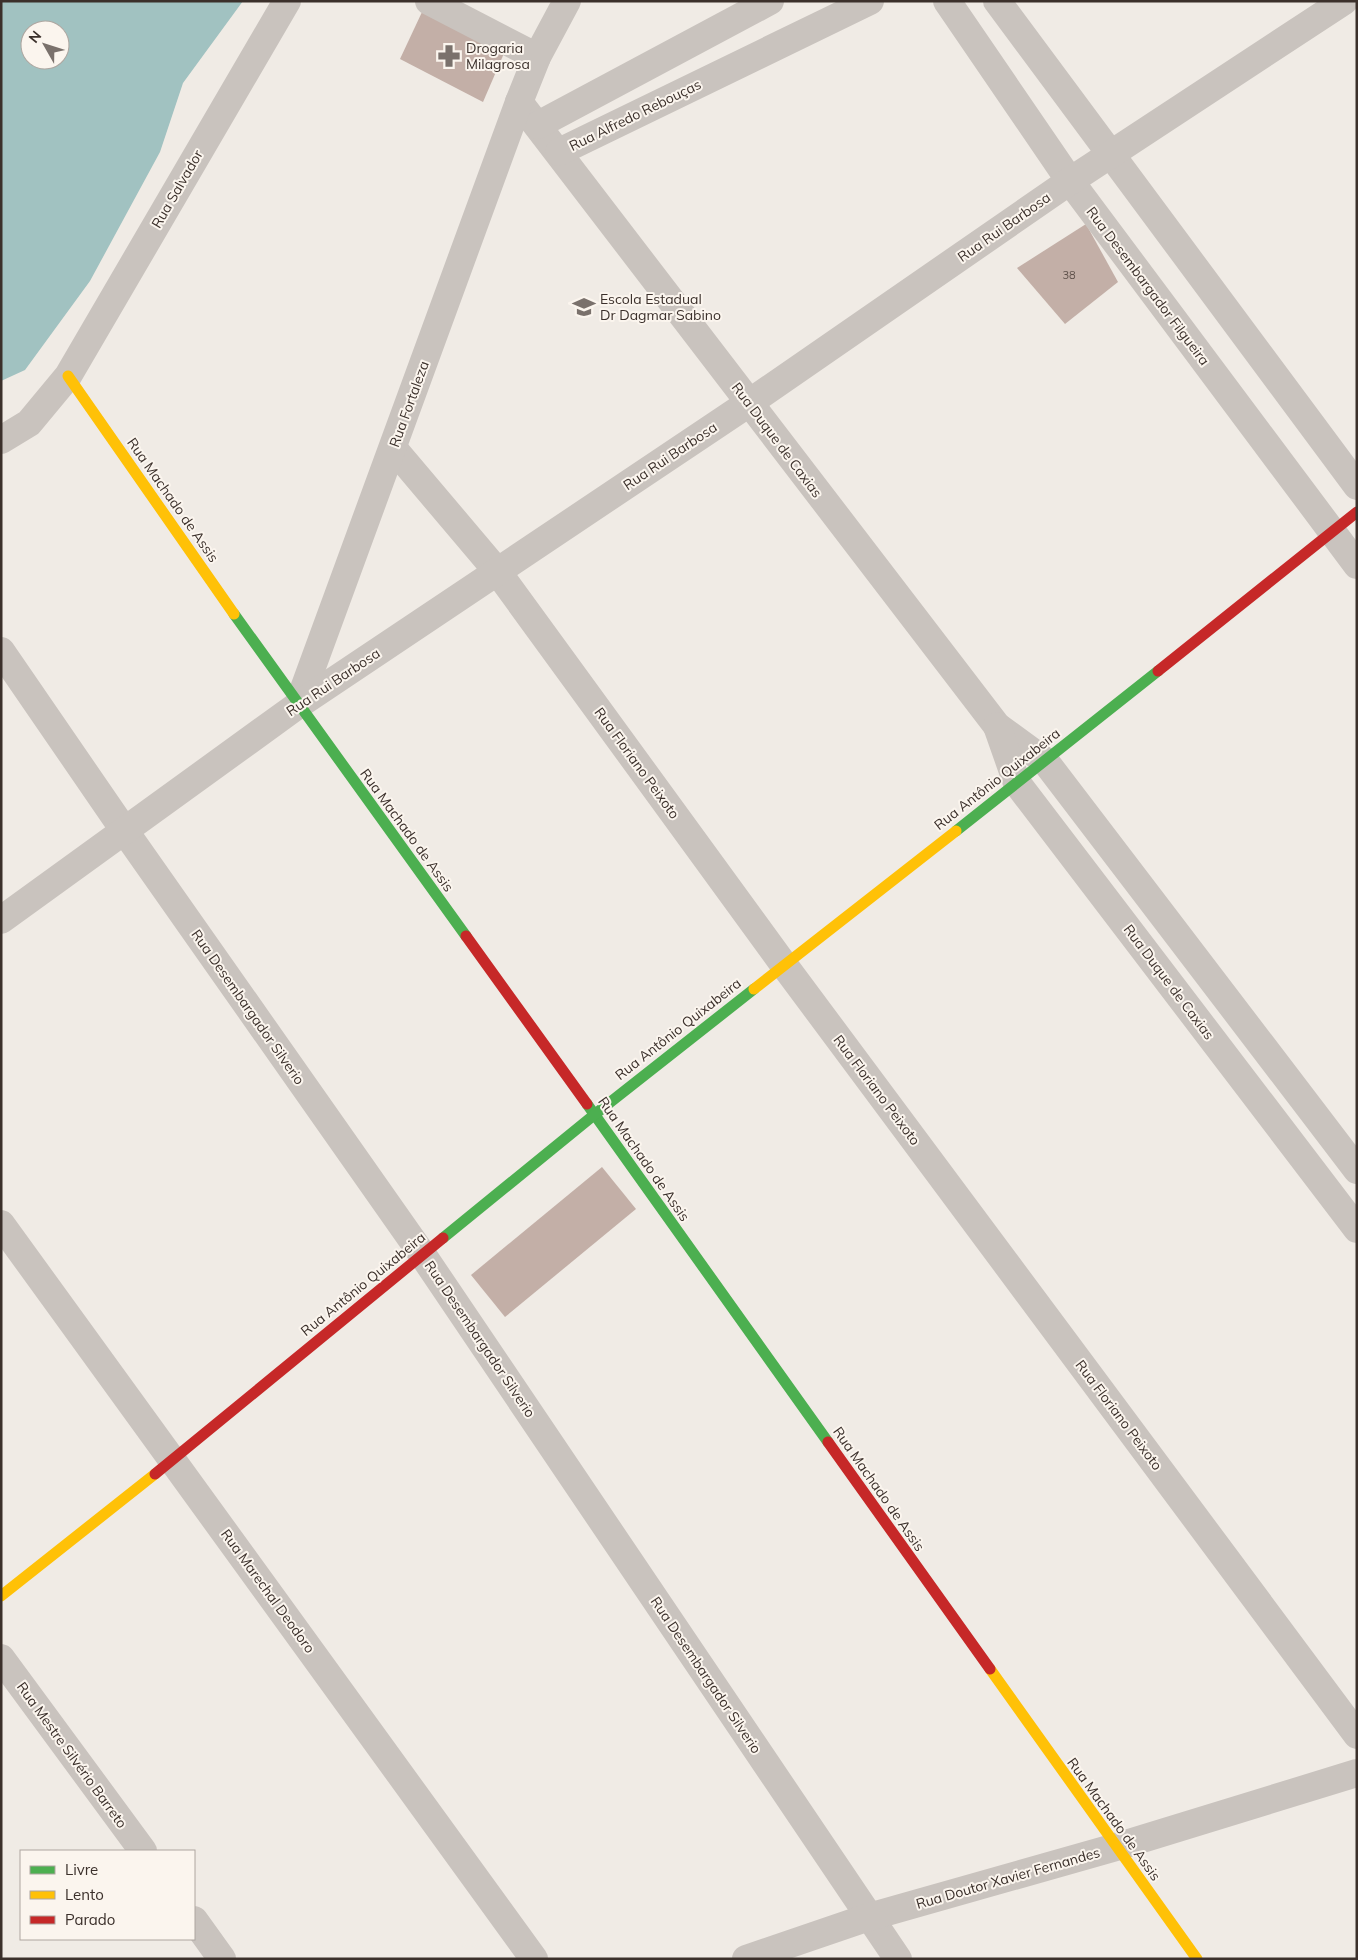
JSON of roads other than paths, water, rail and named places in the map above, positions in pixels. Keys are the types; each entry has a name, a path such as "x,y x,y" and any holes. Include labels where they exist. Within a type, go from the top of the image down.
{"street":[{"name":"Rua Salvador","path":"1,440 29,423 68,376 287,1"},
{"path":"429,1 537,57"},
{"name":"Rua Fortaleza","path":"298,706 519,102 537,57 567,1"},
{"path":"519,102 538,125 770,1"},
{"name":"Rua Alfredo Rebouças","path":"538,125 559,152 870,1"},
{"name":"Rua Desembargador Filgueira","path":"947,1 1070,181 1357,565"},
{"path":"997,1 1357,486"},
{"name":"Rua Rui Barbosa","path":"4,912 124,830 298,706 749,403 1070,181 1344,1"},
{"name":"Rua Duque de Caxias","path":"559,152 997,726 1045,761 1357,1170"},
{"name":"Rua Machado de Assis","path":"68,376 298,706 594,1115 1197,1959"},
{"name":"Rua Floriano Peixoto","path":"393,448 497,571 784,965 1357,1734"},
{"name":"Rua Antônio Quixabeira","path":"1,1596 173,1459 594,1115 1045,761 1357,512"},
{"name":"Rua Desembargador Silverio","path":"1,651 124,830 422,1254 898,1959"},
{"name":"Rua Duque de Caxias","path":"997,726 1017,783 1357,1229"},
{"name":"Rua Marechal Deodoro","path":"1,1224 534,1959"},
{"name":"Rua Mestre Silvério Barreto","path":"1,1658 142,1850"},
{"name":"Rua Doutor Xavier Fernandes","path":"746,1959 869,1917 1116,1847 1357,1773"},
{"path":"195,1921 222,1959"}],"water":[{"path":"1,1 243,1 183,83 160,152 90,281 25,370 1,381"}],"place":[{"name":"Drogaria Milagrosa","path":"449,56"},
{"name":"Escola Estadual Dr Dagmar Sabino","path":"584,307"}]}
